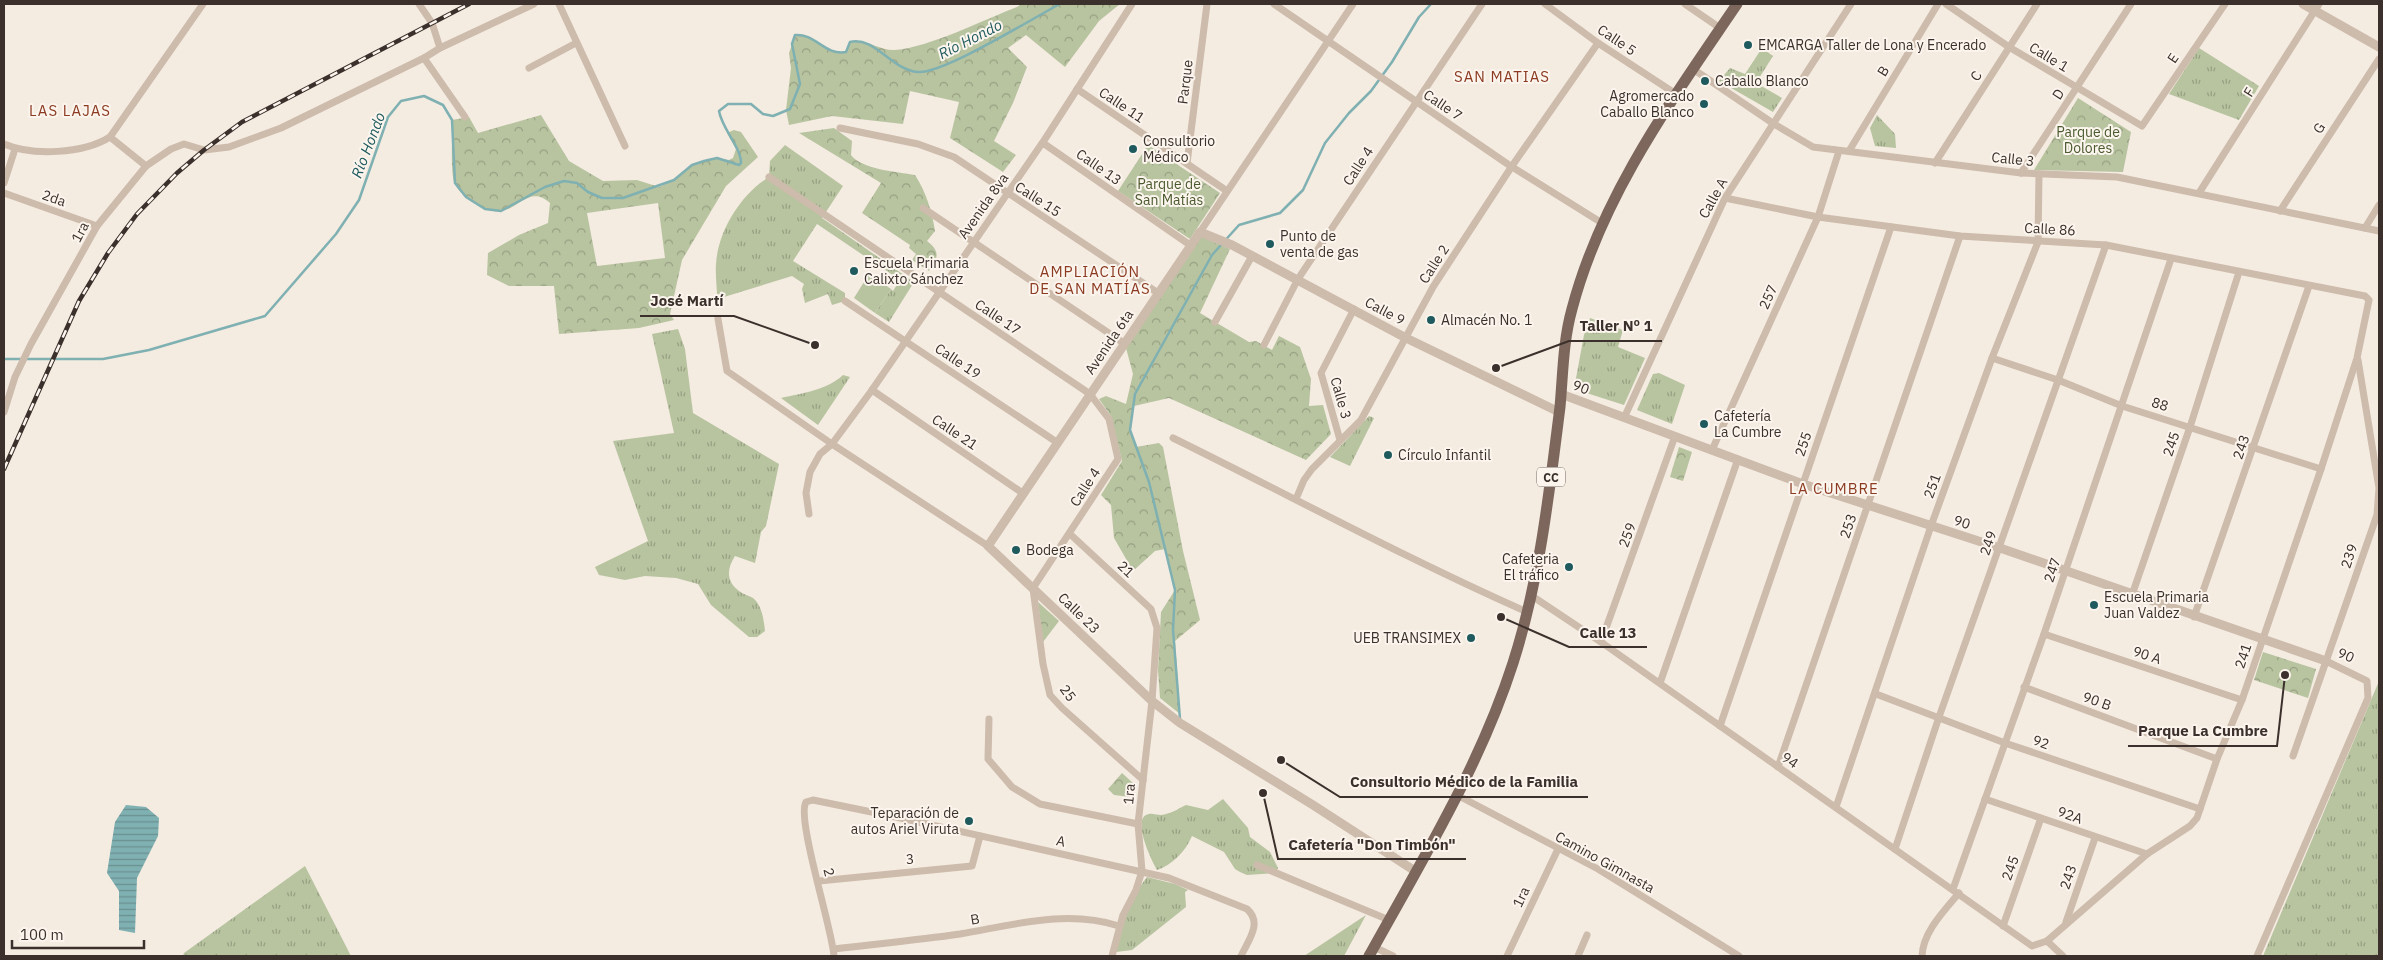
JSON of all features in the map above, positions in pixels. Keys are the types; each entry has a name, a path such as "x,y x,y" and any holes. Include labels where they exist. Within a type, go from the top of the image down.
{"main road":[{"name":"CC","path":"1371,952 1457,795 1494,714 1513,664 1532,596 1545,526 1571,312 1581,276 1602,222 1625,175 1676,94 1737,4"}],"street":[{"path":"4,144 15,149 55,153 98,145 110,137 203,4"},
{"path":"419,4 432,23 440,48"},
{"path":"464,117 424,58 440,48 534,4"},
{"path":"559,4 625,146"},
{"name":"Avenida 8va","path":"809,514 806,493 810,472 820,454 832,444 906,341 1006,193 1043,143 1132,4"},
{"name":"Parque","path":"1187,163 1207,4"},
{"name":"Calle 7","path":"1274,4 1374,74 1512,166 1602,222"},
{"name":"Avenida 6ta","path":"988,546 1353,4"},
{"name":"Calle 4","path":"1264,345 1298,279 1481,4"},
{"name":"Calle 5","path":"1544,4 1598,43 1676,94"},
{"path":"1685,4 1720,28"},
{"name":"Calle A","path":"1624,418 1725,198 1851,4"},
{"name":"B","path":"1849,151 1938,4"},
{"name":"Calle 1","path":"1946,4 2009,47 2142,126"},
{"name":"C","path":"1935,163 2038,4"},
{"name":"D","path":"2021,173 2131,4"},
{"name":"E","path":"2142,126 2225,4"},
{"path":"2303,4 2317,7 2379,47"},
{"name":"F","path":"2199,193 2317,7"},
{"path":"529,68 576,43"},
{"name":"Calle 2","path":"1296,499 1304,480 1312,469 1361,420 1433,287 1512,166 1598,43"},
{"name":"1ra","path":"4,412 15,376 31,344 97,226 146,166 172,149 184,144 204,150 229,148 281,128 424,58"},
{"name":"G","path":"2280,211 2379,58"},
{"name":"Calle 3","path":"1693,69 1774,124 1813,147 2021,173 2117,177 2379,231"},
{"name":"Calle 11","path":"1077,90 1227,190"},
{"name":"Calle 15","path":"840,128 934,149 972,168 1006,193 1158,293"},
{"path":"110,137 146,166"},
{"name":"Calle 13","path":"1043,143 1190,245"},
{"path":"4,183 15,149"},
{"name":"257","path":"1712,450 1818,217 1839,151"},
{"name":"251","path":"1836,807 1876,694 1931,526 1992,358 2038,242 2039,174"},
{"name":"Calle 17","path":"769,177 1090,394"},
{"name":"2da","path":"4,193 97,226"},
{"name":"Calle 86","path":"1725,198 1818,217 1891,228 1960,236 2106,245 2365,296 2369,300"},
{"path":"2365,228 2379,205"},
{"path":"922,208 1125,344"},
{"name":"255","path":"1720,726 1891,228"},
{"name":"Calle 9","path":"1200,232 1232,245 1406,338 1559,412"},
{"name":"253","path":"1778,767 1960,236"},
{"name":"249","path":"1895,849 1939,717 2106,245"},
{"path":"1215,322 1252,256"},
{"name":"247","path":"1922,956 1922,945 1956,891 1985,798 2044,634 2171,259"},
{"name":"245","path":"2132,595 2190,427 2239,272"},
{"name":"243","path":"2194,617 2309,286"},
{"name":"241","path":"2032,946 2047,941 2147,854 2190,826 2200,809 2217,759 2242,700 2321,469 2357,358 2369,300"},
{"name":"Calle 19","path":"845,301 1058,443"},
{"name":"Calle 3","path":"1340,440 1321,373 1354,309"},
{"name":"Calle 23","path":"718,319 727,371 832,444 988,546 1152,701 1180,723 1415,871"},
{"name":"88","path":"1992,358 2058,380 2122,406 2321,469"},
{"name":"239","path":"2293,756 2377,515 2379,488 2357,358"},
{"name":"Calle 21","path":"872,390 1024,494"},
{"name":"Calle 4","path":"1033,588 1118,459 1109,419 1090,394"},
{"name":"90","path":"1561,394 1803,484 2000,548 2194,617 2262,638 2326,661 2368,681 2368,698 2257,956"},
{"name":"259","path":"1601,642 1675,436"},
{"path":"1173,438 1422,564 1527,612"},
{"path":"1660,683 1738,459"},
{"name":"21","path":"1070,534 1151,609 1157,628"},
{"name":"25","path":"1033,588 1037,628 1050,695 1062,708 1143,780"},
{"name":"94","path":"1532,596 1660,683 2032,946"},
{"name":"1ra","path":"1112,956 1119,926 1142,871 1138,824 1152,701 1157,628"},
{"name":"90 A","path":"2044,634 2242,700"},
{"name":"90 B","path":"2024,687 2217,759"},
{"name":"92","path":"1876,694 2004,743 2200,809"},
{"path":"990,719 988,759 1012,788 1040,804 1138,824"},
{"name":"Camino Gimnasta","path":"1457,795 1598,869 1739,956"},
{"name":"92A","path":"1985,798 2095,838 2147,854"},
{"name":"A","path":"813,800 1142,871 1193,886 1247,909 1252,913 1255,922 1241,956"},
{"name":"2","path":"813,800 806,802 803,807 806,832 819,881 834,952"},
{"name":"245","path":"2003,926 2041,818"},
{"name":"3","path":"819,881 972,866 980,836"},
{"name":"243","path":"2065,924 2095,838"},
{"name":"1ra","path":"1506,956 1558,849"},
{"path":"1258,865 1389,920"},
{"name":"B","path":"834,952 1068,917 1100,920 1119,926"},
{"path":"1578,956 1587,935"},
{"path":"2047,941 2062,956"},
{"path":"1371,952 1393,956"}],"green space":[{"path":"1019,4 1120,4 1099,21 1065,67 1026,35 1008,48 1027,67 1013,103 994,141 1016,155 1003,172 950,138 959,102 910,91 903,124 832,116 789,125 786,110 791,68 789,53 795,36 808,38 832,51 839,52 846,52 850,42 856,41 889,50 909,48 957,32 1019,6"},
{"path":"1762,48 1773,56 1756,83 1782,98 1773,112 1719,81 1730,68 1745,74"},
{"path":"2199,48 2259,86 2239,120 2169,94"},
{"name":"Parque de Dolores","path":"2078,98 2131,132 2123,172 2034,170"},
{"path":"541,115 569,161 603,181 637,180 659,187 674,180 692,165 717,158 729,160 733,158 736,149 727,133 734,130 741,132 758,157 726,186 682,260 670,314 674,320 639,328 559,334 554,286 509,286 487,275 488,253 519,235 548,223 550,203 537,196 525,199 508,209 495,211 481,207 461,193 454,182 453,175 452,120 469,117 478,133","holes":["658,203 665,258 597,266 587,213"]},
{"path":"1877,115 1895,134 1896,148 1875,146 1870,128"},
{"path":"834,128 852,141 851,155 856,160 871,167 915,175 928,202 935,231 927,241 934,248 937,255 929,271 912,260 916,254 909,248 910,245 862,213 881,183 799,133"},
{"path":"785,145 843,186 822,218 914,282 889,322 875,313 891,289 893,291 900,280 817,224 793,261 845,293 845,301 832,305 828,294 805,303 802,289 804,284 792,276 724,297 717,307 716,264 721,239 726,226 740,203 769,177 770,161"},
{"name":"Parque de San Matías","path":"1148,145 1220,193 1190,239 1118,191"},
{"path":"1200,236 1230,249 1200,313 1249,342 1256,341 1272,350 1279,336 1300,347 1311,379 1309,406 1323,405 1331,434 1306,460 1169,398 1134,406 1130,430 1136,447 1159,443 1163,447 1183,551 1200,620 1175,641 1180,714 1160,698 1158,670 1161,612 1175,590 1165,549 1155,551 1133,571 1114,538 1111,505 1101,495 1122,461 1111,416 1099,399 1106,396 1126,404 1133,374 1126,348"},
{"path":"869,274 891,289 875,313 854,298"},
{"path":"1590,318 1623,330 1618,347 1645,358 1624,405 1574,389 1584,335"},
{"path":"678,329 685,349 693,413 779,464 766,526 761,532 755,563 735,556 729,571 730,581 733,585 742,593 753,598 760,609 765,631 757,637 749,637 711,605 698,584 676,578 645,576 625,580 599,575 595,567 648,541 613,441 674,433 652,334"},
{"path":"1659,373 1685,385 1672,424 1637,410 1653,374"},
{"path":"843,375 850,377 818,425 781,398 822,388"},
{"path":"1369,416 1374,418 1350,466 1330,457"},
{"path":"1679,447 1692,452 1683,481 1670,477"},
{"path":"1038,602 1059,621 1043,642"},
{"path":"2263,652 2316,669 2308,698 2254,680"},
{"path":"2379,681 2379,956 2263,956"},
{"path":"1122,773 1133,783 1131,797 1114,795 1108,789"},
{"path":"1223,799 1248,828 1250,837 1270,852 1278,868 1275,873 1247,875 1240,872 1235,869 1224,852 1192,836 1178,857 1168,865 1157,870 1144,840 1142,823 1144,817 1150,814 1168,814 1186,805 1208,810"},
{"path":"305,866 351,956 183,956 184,953"},
{"path":"1147,877 1175,884 1188,890 1185,892 1186,907 1132,950 1116,952 1127,913"},
{"path":"1366,915 1344,956 1304,956"}],"water":[{"path":"126,805 146,807 159,818 158,836 137,878 135,933 119,930 119,891 107,873 115,822"}],"waterway":[{"name":"Río Hondo","path":"4,359 103,359 149,350 265,316 336,234 359,200 388,117 401,101 424,96 443,105 452,120 455,183 466,197 485,209 501,211 545,187 564,181 577,183 588,192 602,198 623,198 674,180 692,165 704,161 717,158 739,165 741,163 738,151 719,111 728,104 751,104 763,114 773,116 790,109 800,84 792,44 795,35 808,37 832,51 839,52 846,52 850,42 859,41 875,48 899,66 918,72 930,70 967,55 1060,4"},
{"path":"1180,719 1173,630 1175,590 1149,482 1130,430 1135,394 1212,255 1239,225 1280,213 1303,190 1325,143 1349,113 1371,91 1392,62 1419,17 1431,4"}],"railway":[{"path":"4,469 79,301 108,253 137,214 177,173 242,122 469,4"}],"place":[{"name":"EMCARGA Taller de Lona y Encerado","path":"1748,45"},
{"name":"Caballo Blanco","path":"1705,81"},
{"name":"Agromercado Caballo Blanco","path":"1704,104"},
{"name":"Consultorio Médico","path":"1133,149"},
{"name":"Punto de venta de gas","path":"1270,244"},
{"name":"Escuela Primaria Calixto Sánchez","path":"854,271"},
{"name":"Almacén No. 1","path":"1431,320"},
{"name":"José Martí","path":"815,345"},
{"name":"Taller Nº 1","path":"1496,368"},
{"name":"Cafetería La Cumbre","path":"1704,424"},
{"name":"Círculo Infantil","path":"1388,455"},
{"name":"Bodega","path":"1016,550"},
{"name":"Cafeteria El tráfico","path":"1569,567"},
{"name":"Escuela Primaria Juan Valdez","path":"2094,605"},
{"name":"Calle 13","path":"1501,617"},
{"name":"UEB TRANSIMEX","path":"1471,638"},
{"name":"Parque La Cumbre","path":"2285,675"},
{"name":"Consultorio Médico de la Familia","path":"1281,760"},
{"name":"Cafetería \"Don Timbón\"","path":"1263,793"},
{"name":"Teparación de autos Ariel Viruta","path":"969,821"}],"district":[{"name":"SAN MATIAS","path":"1502,76"},
{"name":"LAS LAJAS","path":"70,110"},
{"name":"AMPLIACIÓN DE SAN MATÍAS","path":"1090,280"},
{"name":"LA CUMBRE","path":"1834,488"}]}
